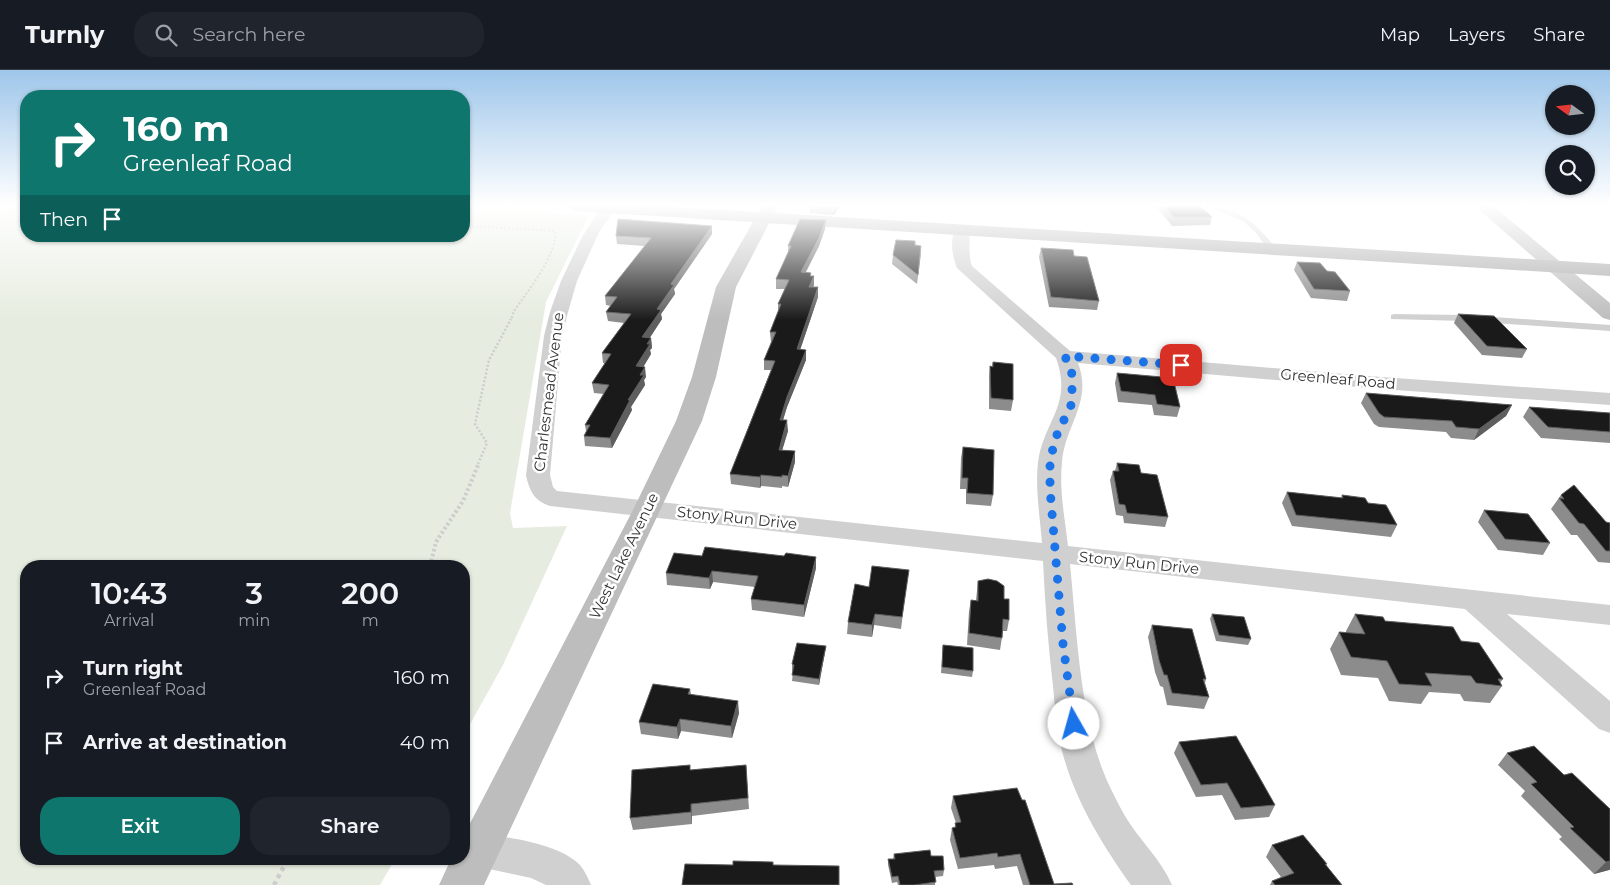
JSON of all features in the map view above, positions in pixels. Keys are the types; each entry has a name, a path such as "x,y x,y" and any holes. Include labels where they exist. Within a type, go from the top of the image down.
{"main road":[{"path":"1191,244 1610,270"}],"street":[{"name":"Charlesmead Avenue","path":"550,498 541,490 538,475 553,336 565,287 586,244"},
{"name":"West Lake Avenue","path":"461,885 648,508 697,401 726,287 749,244"},
{"path":"961,244 960,260 965,268 1065,356 1072,374 1072,403 1055,439 1050,462 1050,489 1063,644 1078,748 1092,786 1112,828 1153,885"},
{"path":"1528,244 1610,314"},
{"name":"Greenleaf Road","path":"1065,356 1381,383 1610,399"},
{"name":"Stony Run Drive","path":"550,498 1610,614"},
{"path":"1472,600 1610,720"},
{"path":"480,850 541,863 568,876 572,885"}],"lane":[{"path":"1269,244 1272,249"},
{"path":"1394,317 1465,318 1610,328"}],"path":[{"path":"432,560 436,542 463,501 486,444 475,424 489,360 509,325 514,312 550,257 554,244"},
{"path":"274,885 285,865"}],"shaded area":[{"path":"0,244 575,244 546,302 510,513 513,528 567,526 503,665 470,724 470,560 20,560 20,865 392,865 380,885 0,885"}],"building":[{"path":"646,244 699,244 671,284 674,285 657,309 661,310 642,337 651,338 647,344 650,344 636,366 645,367 640,375 644,375 628,400 630,400 610,438 584,436 590,425 585,425 609,385 592,383 611,354 602,353 631,314 606,312 617,297 605,296"},
{"path":"789,244 816,244 801,272 811,273 810,276 814,276 809,287 818,287 797,349 806,350 780,420 787,420 779,450 795,451 788,476 761,475 760,477 730,474 775,361 764,360 776,332 770,332 781,304 778,304 789,280 776,279 791,246 788,246"},
{"path":"895,244 915,244 921,246 918,275 893,255"},
{"path":"1041,248 1073,250 1074,256 1087,257 1099,301 1051,297"},
{"path":"1297,262 1320,263 1327,271 1335,272 1350,291 1314,289"},
{"path":"1458,314 1494,316 1527,349 1487,346"},
{"path":"993,362 1013,364 1013,400 991,398 990,366 993,367"},
{"path":"1117,373 1173,378 1180,407 1157,404 1155,395 1121,391"},
{"path":"1366,393 1512,405 1479,429 1456,427 1452,421 1384,417 1379,413"},
{"path":"1529,407 1610,413 1610,432 1548,427"},
{"path":"963,447 994,450 993,495 967,493 968,478 962,478"},
{"path":"1117,463 1139,465 1141,473 1157,475 1168,517 1127,513 1125,505 1119,504 1113,471 1119,471"},
{"path":"1574,485 1606,522 1610,523 1610,551 1606,551 1584,524 1579,523 1559,498 1564,499 1561,495"},
{"path":"1287,492 1343,498 1342,495 1365,498 1368,503 1386,505 1397,525 1296,515"},
{"path":"1484,510 1528,514 1550,543 1505,539"},
{"path":"705,547 784,556 786,553 816,557 804,605 751,599 758,576 712,571 709,578 666,573 674,553 702,556"},
{"path":"872,566 909,570 902,617 875,614 872,625 848,622 855,584 869,587"},
{"path":"988,579 997,581 1004,586 1004,599 1009,599 1009,620 1003,619 1002,638 969,633 971,600 978,601 978,581"},
{"path":"1212,614 1244,617 1251,639 1219,635"},
{"path":"1355,614 1383,617 1385,621 1453,627 1461,641 1479,643 1503,679 1498,679 1502,686 1476,683 1471,676 1425,673 1432,686 1399,684 1387,661 1351,657 1339,632 1365,634"},
{"path":"1152,625 1192,629 1209,697 1172,693 1167,675 1164,675 1159,660"},
{"path":"797,643 826,646 819,679 792,675 794,665 792,664"},
{"path":"943,645 973,648 973,671 942,667"},
{"path":"653,684 690,689 688,694 738,701 731,726 680,719 677,727 639,722"},
{"path":"1236,736 1275,805 1241,808 1227,783 1201,785 1179,742"},
{"path":"1534,746 1564,775 1572,773 1610,809 1610,861 1606,862 1570,828 1574,827 1531,784 1537,782 1507,753"},
{"path":"690,765 690,770 746,765 748,798 691,804 691,812 630,818 632,770"},
{"path":"1017,788 1022,800 1025,800 1054,884 1072,883 1073,885 1030,885 1020,854 998,857 997,853 960,858 952,828 956,827 955,823 961,822 953,796"},
{"path":"1303,835 1342,885 1275,885 1272,881 1294,873 1272,845"},
{"path":"930,850 931,856 943,856 944,870 934,871 936,882 900,885 898,876 892,877 888,859 895,859 894,854"},
{"path":"733,861 773,862 773,865 839,866 839,885 682,885 685,864 733,865"}],"route":[{"path":"1074,724 1063,644 1050,489 1050,462 1055,439 1072,403 1072,374 1065,356 1181,365"}]}
